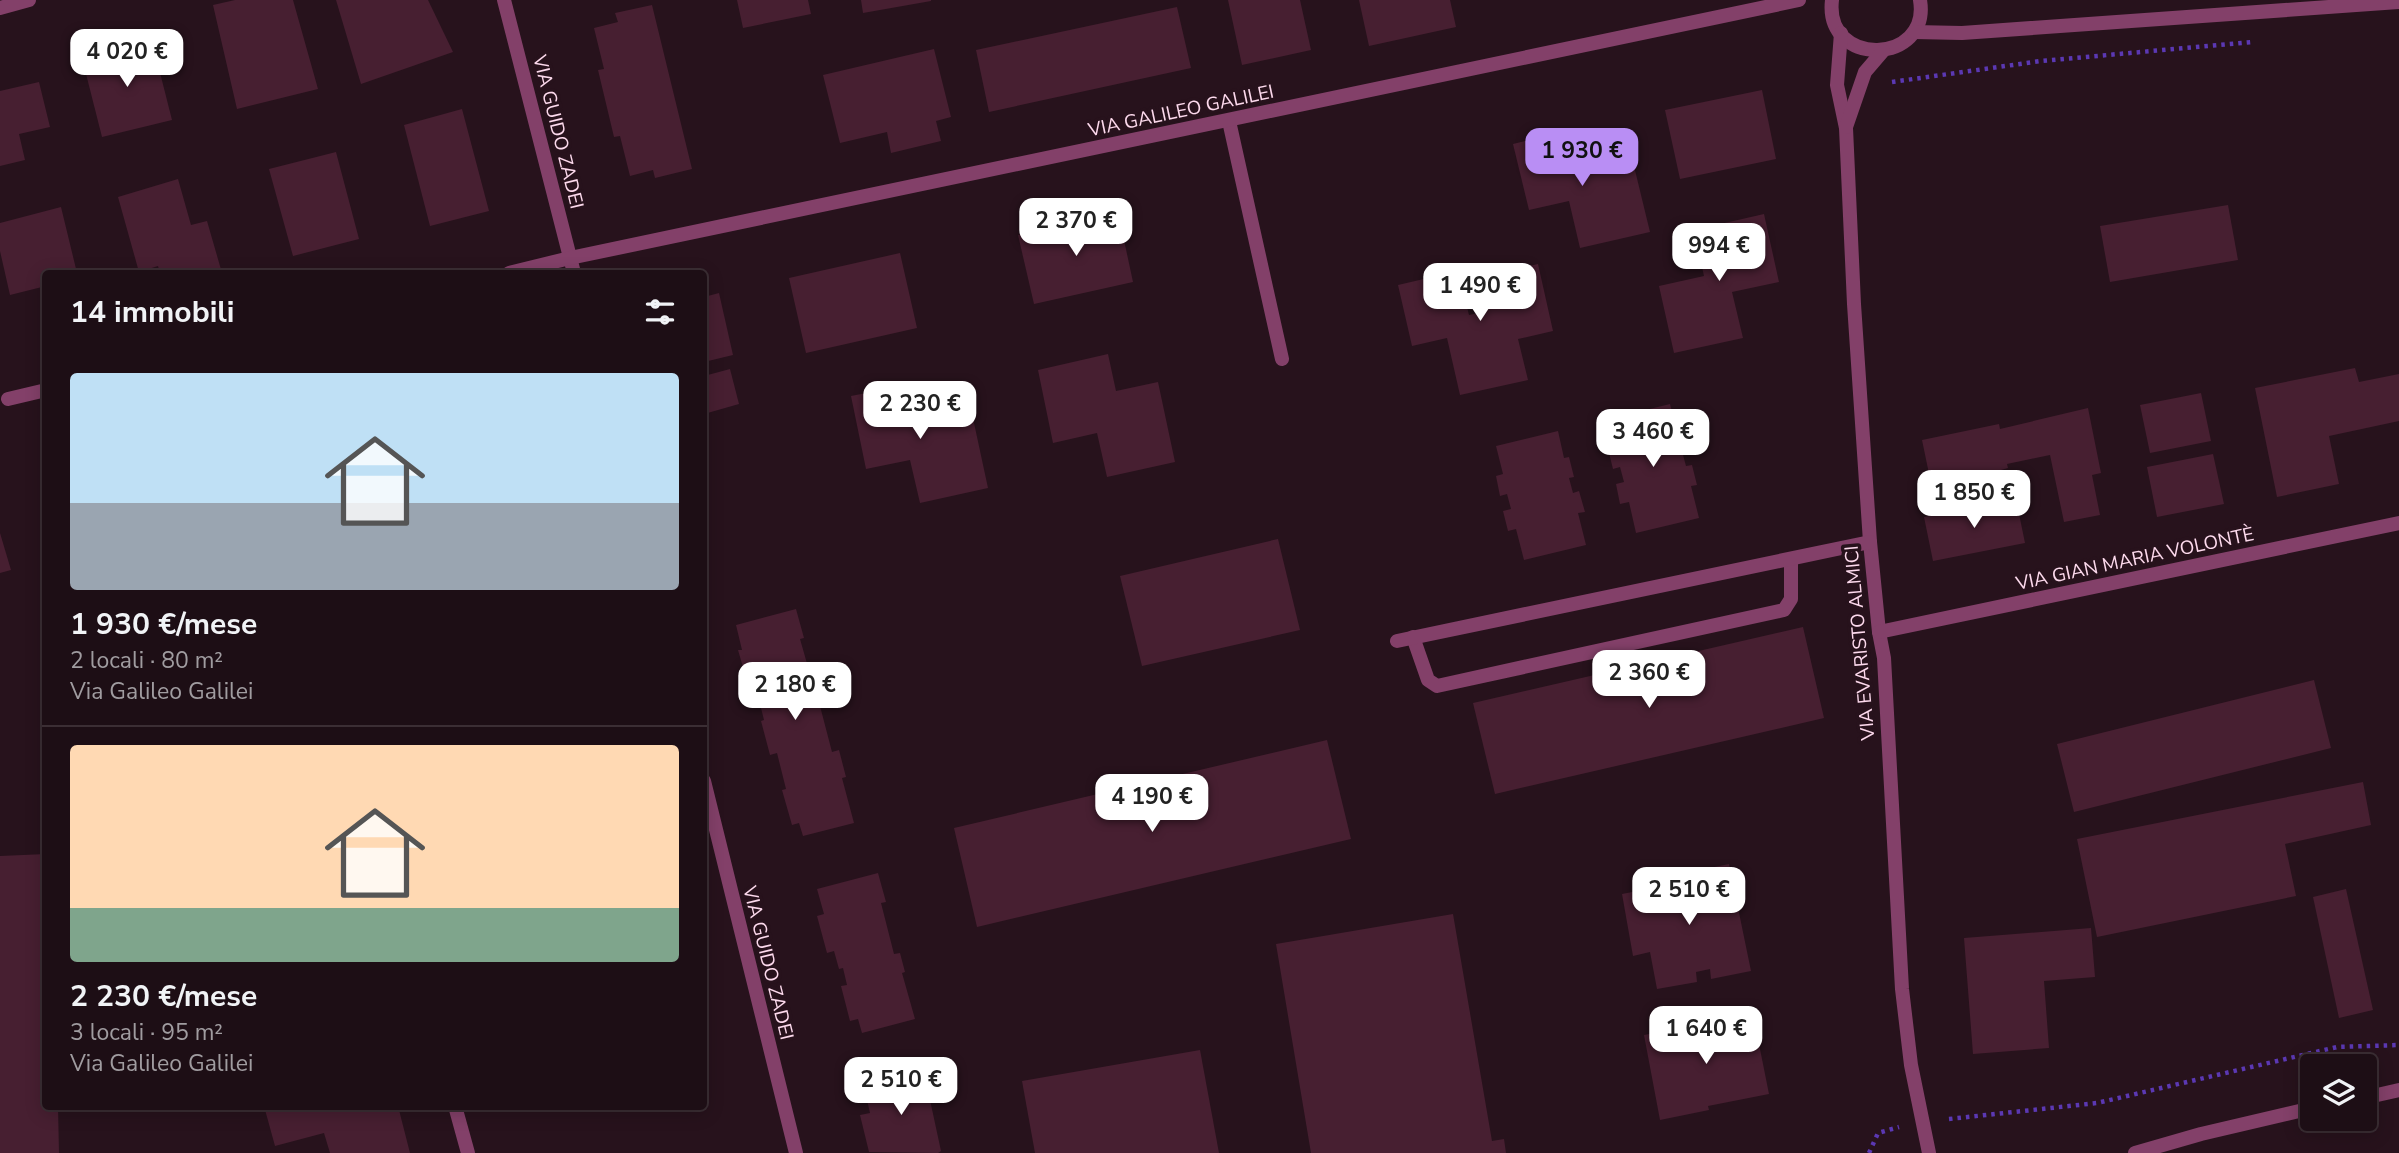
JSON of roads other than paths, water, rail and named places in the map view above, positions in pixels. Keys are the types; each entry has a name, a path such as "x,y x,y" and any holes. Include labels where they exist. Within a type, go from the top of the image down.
{"street":[{"path":"0,8 29,0"},
{"name":"VIA GUIDO ZADEI","path":"504,0 573,270"},
{"name":"VIA GALILEO GALILEI","path":"521,270 1799,0"},
{"name":"VIA EVARISTO ALMICI","path":"1832,0 1832,14 1841,33 1837,85 1846,128 1854,304 1871,542 1878,632 1884,658 1902,989 1911,1065 1929,1153"},
{"path":"1841,33 1859,48 1883,51 1906,41 1914,32 1919,20 1920,0"},
{"path":"1914,32 1962,33 2399,2"},
{"name":"VIA EVARISTO ALMICI","path":"1846,128 1865,72 1883,51"},
{"path":"1229,121 1282,359"},
{"path":"8,399 42,391"},
{"name":"VIA GIAN MARIA VOLONTÈ","path":"1878,632 2399,523"},
{"path":"1397,640 1871,542"},
{"path":"1413,637 1428,680 1437,686 1784,611 1791,599 1791,559"},
{"name":"VIA GUIDO ZADEI","path":"707,793 796,1153"},
{"path":"2377,1095 2399,1090"},
{"path":"457,1110 468,1153"},
{"path":"2135,1153 2300,1111"}]}
